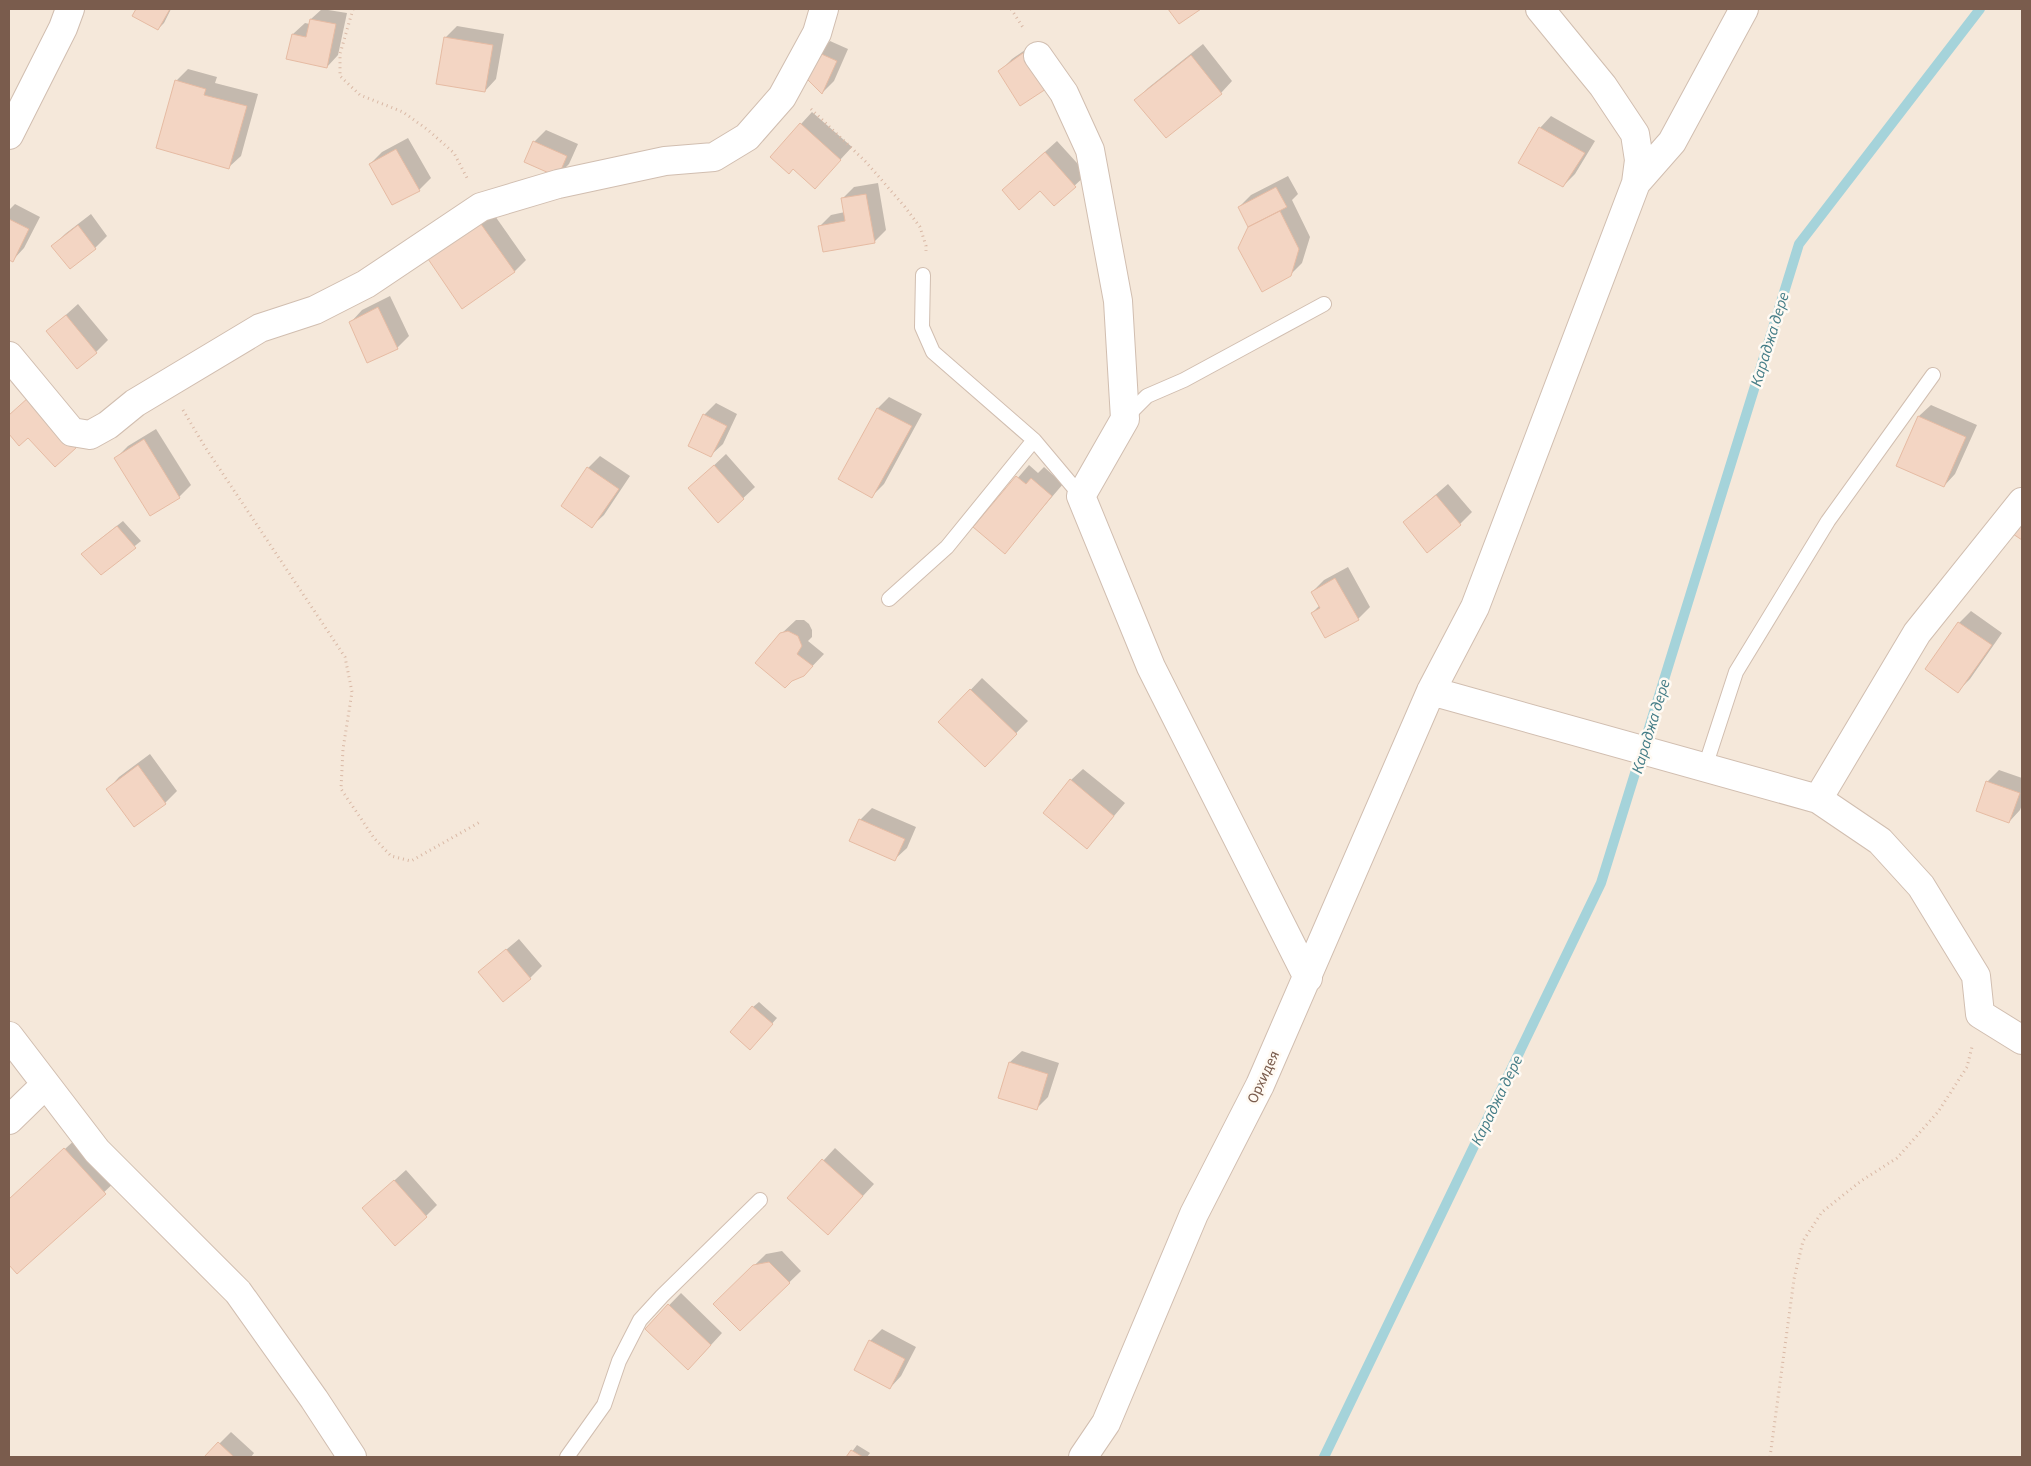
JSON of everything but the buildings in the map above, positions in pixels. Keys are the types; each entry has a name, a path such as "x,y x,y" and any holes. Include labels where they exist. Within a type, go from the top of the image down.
{"street":[{"path":"9,135 63,28 70,9"},
{"path":"9,356 72,432 90,436 108,425 135,403 260,328 315,310 366,284 481,207 558,184 665,161 714,157 747,137 785,92 817,33 824,9"},
{"path":"1540,9 1604,86 1635,134 1639,160 1636,183"},
{"path":"1636,183 1672,142 1744,9"},
{"path":"1038,56 1064,93 1090,150 1118,301 1124,419 1081,496 1151,667 1308,978"},
{"name":"Орхидея","path":"1083,1457 1106,1423 1194,1214 1260,1085 1431,691 1475,607 1636,183"},
{"path":"1818,799 1917,633 2022,502"},
{"path":"1431,691 1818,799 1880,841 1921,886 1976,976 1980,1014 2022,1040"},
{"path":"9,1036 97,1151 238,1292 314,1399 352,1457"},
{"path":"9,1120 45,1085"}],"lane":[{"path":"923,275 922,327 933,352 1034,440 1081,496"},
{"path":"1124,419 1147,396 1184,380 1324,304"},
{"path":"1705,767 1736,672 1828,520 1934,376"},
{"path":"889,599 947,547 1034,440"},
{"path":"567,1457 604,1405 619,1360 640,1320 760,1200"}],"path":[{"path":"353,9 340,54 340,76 360,95 403,112 428,130 454,153 481,207"},
{"path":"785,92 810,108 866,162 920,227 926,246 923,275"},
{"path":"167,384 205,447 345,657 352,692 343,749 341,789 374,838 391,856 411,861 480,822"},
{"path":"1770,1457 1794,1280 1803,1241 1822,1212 1860,1181 1897,1158 1938,1112 1967,1067 1980,1014"}],"shaded area":[{"path":"9,9 2022,9 2022,1457 9,1457"}],"waterway":[{"name":"Караджа дере","path":"1324,1457 1601,883 1799,244 1980,9"}]}
